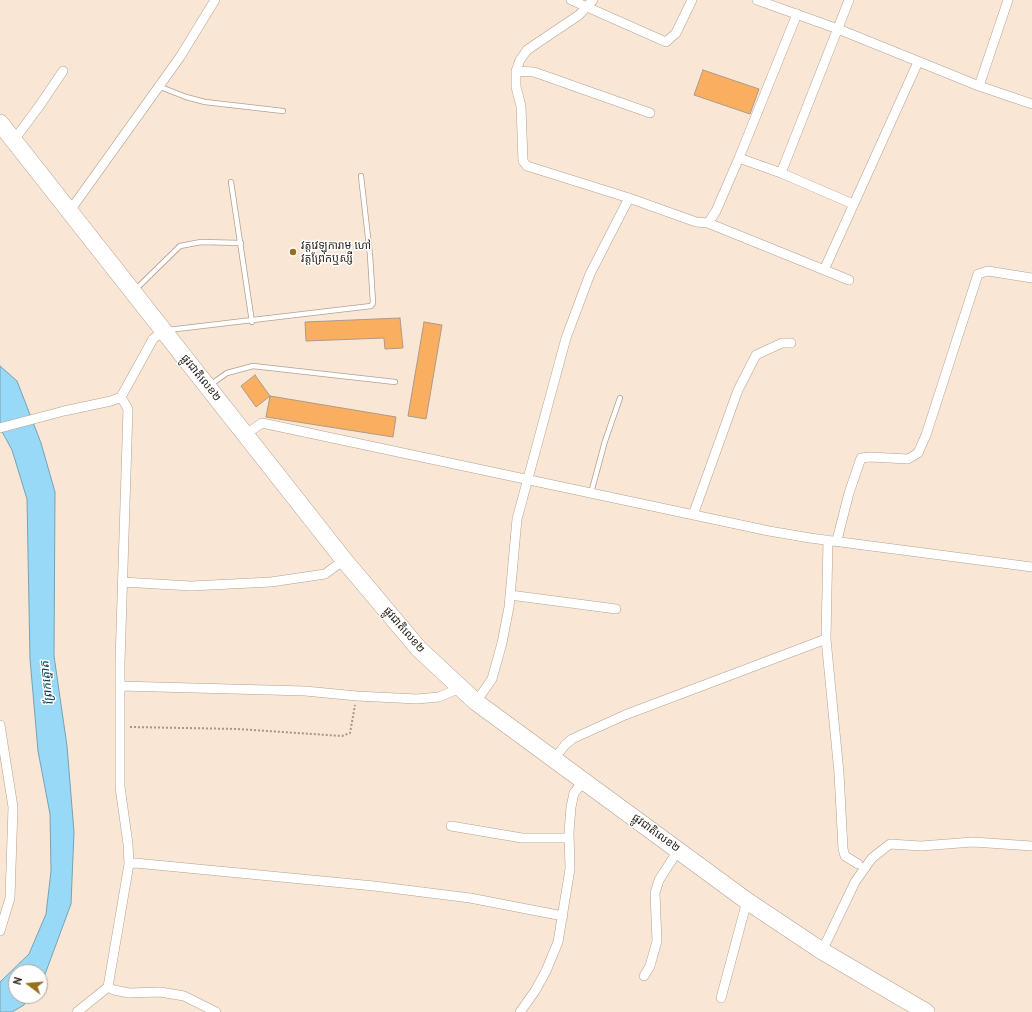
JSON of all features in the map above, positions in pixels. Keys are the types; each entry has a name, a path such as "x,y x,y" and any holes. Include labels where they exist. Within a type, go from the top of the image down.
{"highway":[{"name":"ផ្លូវជាតិលេខ២","path":"0,123 344,560 419,649 476,702 747,900 822,951 926,1012"}],"street":[{"path":"69,212 180,57 215,0"},
{"path":"571,0 666,42 676,33 692,0"},
{"path":"593,0 587,8 527,50 520,60 516,72 516,88 520,106 523,161 527,166 629,198 696,222 708,223 849,280"},
{"path":"757,0 838,29 979,86 1032,104"},
{"path":"781,173 849,0"},
{"path":"979,86 1008,0"},
{"path":"708,223 716,211 739,158 797,14"},
{"path":"824,270 918,62"},
{"path":"14,140 40,105 62,71"},
{"path":"516,72 534,72 650,114"},
{"path":"739,158 781,173 853,204"},
{"path":"476,702 492,679 508,614 517,519 566,338 590,274 629,198"},
{"path":"837,540 849,493 861,458 908,459 918,453 926,435 978,274 988,271 1032,278"},
{"path":"0,428 111,401 121,397 153,339 163,331"},
{"path":"693,515 738,390 756,355 782,343 791,343"},
{"path":"77,1012 108,987 129,864 128,844 120,787 122,582 128,410 121,397"},
{"path":"246,434 262,423 776,532 1032,567"},
{"path":"828,540 826,639 839,773 843,848 845,856 858,864"},
{"path":"122,582 191,586 271,582 325,574 344,560"},
{"path":"510,595 616,608"},
{"path":"554,759 572,739 626,715 826,639"},
{"path":"120,686 305,691 357,696 417,699 439,697 460,688"},
{"path":"0,725 13,807 10,898 0,931"},
{"path":"520,1012 535,991 546,971 558,942 570,869 569,838 571,807 574,793 584,781"},
{"path":"451,826 522,838 569,838"},
{"path":"822,951 855,882 872,858 890,844 920,846 973,842 1032,846"},
{"path":"644,976 650,966 657,941 655,893 659,880 679,849"},
{"path":"129,864 136,863 374,886 470,898 563,916"},
{"path":"721,998 747,900"},
{"path":"108,987 114,990 129,993 160,992 184,996 216,1012"}],"lane":[{"path":"158,86 186,97 205,102 283,112"},
{"path":"163,331 252,322 371,306 373,303 370,256 361,176"},
{"path":"231,182 252,322"},
{"path":"133,291 180,246 201,242 241,243"},
{"path":"208,387 227,373 253,366 395,382"},
{"path":"591,493 605,441 620,398"}],"path":[{"path":"120,727 238,728 342,736 350,733 357,696"}],"water":[{"name":"ព្រែកត្នោត","path":"0,366 17,381 41,443 55,492 54,656 67,746 74,832 71,904 48,966 48,964 19,964 29,954 46,914 51,871 50,814 38,751 30,659 27,499 12,450 0,428"},
{"name":"ព្រែកត្នោត","path":"8,974 8,1004 25,1004 24,1005 12,1012 0,1012 0,982"}],"building":[{"path":"703,70 759,89 750,114 694,95"},
{"path":"400,318 403,348 385,349 384,338 306,341 305,322"},
{"path":"424,322 442,325 426,419 408,416"},
{"path":"255,375 270,396 256,407 241,386"},
{"path":"270,396 396,417 393,437 266,417"}],"place":[{"name":"វត្តវេឡុការាម ហៅ វត្តព្រែកឬស្សី","path":"293,252"}]}
